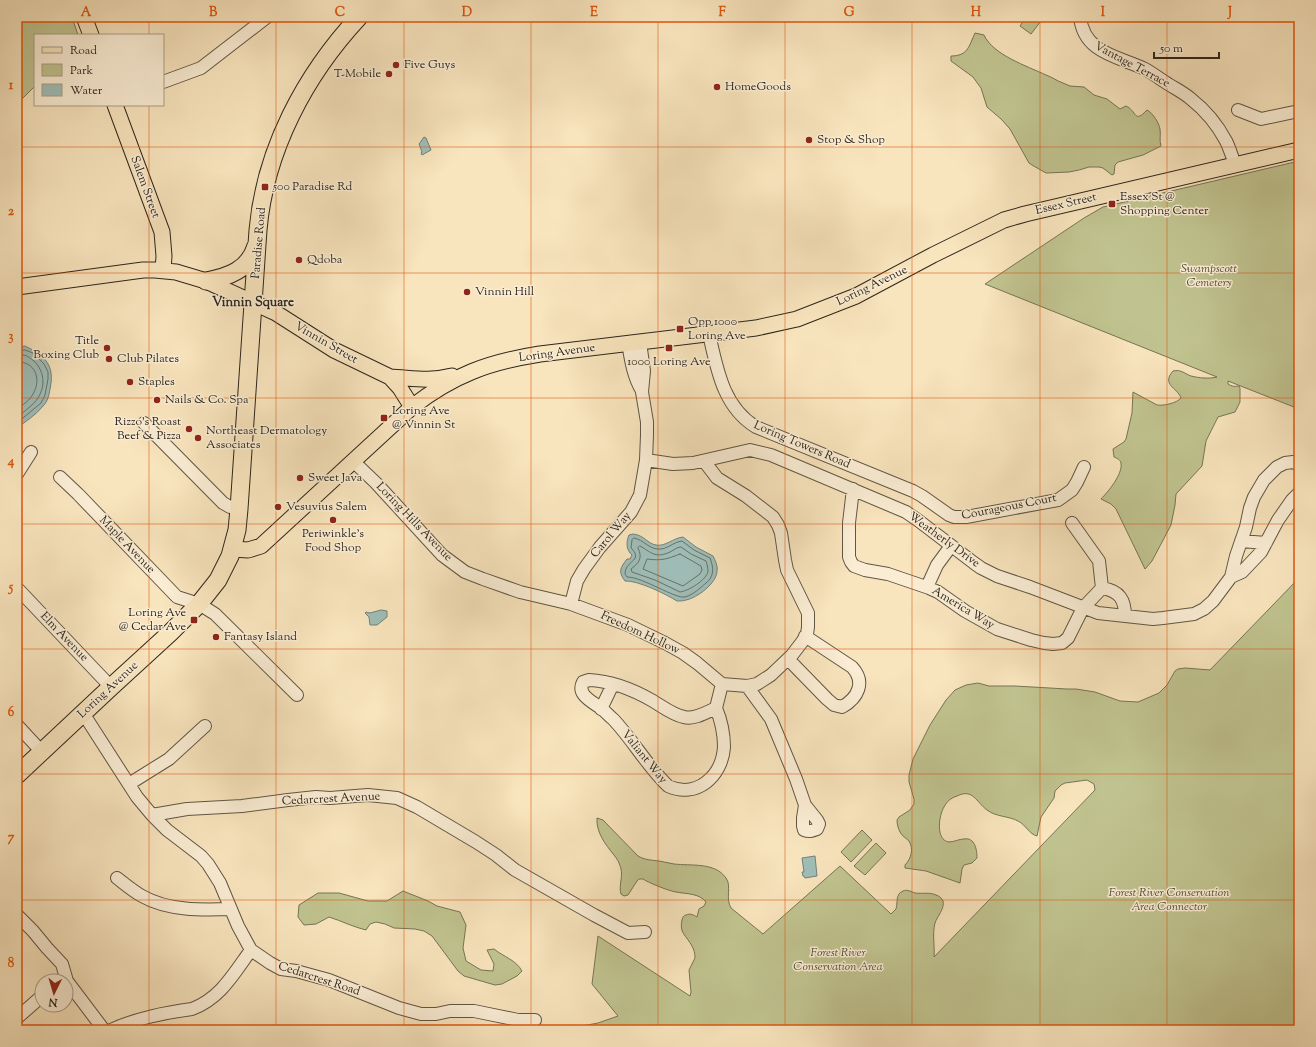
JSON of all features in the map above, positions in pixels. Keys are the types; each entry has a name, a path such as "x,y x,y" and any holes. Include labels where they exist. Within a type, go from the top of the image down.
{"highway":[{"name":"Paradise Road","path":"199,604 218,580 233,549 237,530 258,240 262,201 274,156 285,128 313,75 337,42 359,17"},
{"path":"206,280 228,276 241,268 251,257 258,240"},
{"name":"Loring Avenue","path":"17,775 199,604"}],"main road":[{"path":"84,17 91,34"},
{"name":"Salem Street","path":"115,106 162,232 164,256 163,270"},
{"name":"Essex Street","path":"933,255 1004,220 1024,214 1299,150"},
{"name":"Loring Avenue","path":"233,549 248,550 260,546 412,407 435,390 476,370 505,360 521,357 756,328 808,316 856,296 933,255"},
{"name":"Vinnin Street","path":"17,287 143,270 163,270 176,272 206,280 276,313 334,350 390,376 400,388 412,407"},
{"path":"390,376 413,379 435,379 476,370"}],"street":[{"path":"164,82 183,76 201,68 267,17"},
{"name":"Vantage Terrace","path":"1080,17 1083,31 1096,48 1149,72 1180,91 1197,104 1215,125 1226,141 1235,164"},
{"path":"1238,110 1261,118 1299,111"},
{"name":"Loring Towers Road","path":"709,334 718,372 725,390 733,406 744,418 762,430 902,487"},
{"name":"Carol Way","path":"571,604 577,581 584,569 600,547 631,512 640,495 646,460 647,422 642,392 644,371 634,343"},
{"path":"144,423 222,503 239,509"},
{"name":"Weatherly Drive","path":"646,460 683,464 755,450 771,455 906,512 985,570 1098,613 1163,618 1194,614 1204,609 1213,601 1231,577 1250,508 1254,497 1264,480 1277,467 1285,463 1293,462 1299,465"},
{"path":"17,474 31,452"},
{"name":"Loring Hills Avenue","path":"353,461 376,483 442,555 454,565 465,572 520,592 571,604"},
{"path":"704,461 717,478 765,510 778,525 781,533 787,570 808,613 808,627 805,636 788,659 771,675 757,684 747,686 722,684 716,708"},
{"name":"Courageous Court","path":"902,487 922,496 949,515 959,518 1058,500 1072,490 1084,467"},
{"name":"Maple Avenue","path":"60,477 178,597 199,604 215,614 297,695"},
{"name":"America Way","path":"853,489 849,523 849,552 851,562 854,566 859,569 888,574 927,587 938,592 965,611 997,629 1044,643 1062,643 1068,638 1083,608 1088,605 1102,588"},
{"name":"Weatherly Drive","path":"1231,577 1242,572 1261,552 1278,520 1292,500 1299,493"},
{"path":"1072,523 1099,561 1102,588 1110,589 1122,600 1125,606 1125,616"},
{"path":"1241,541 1266,543"},
{"path":"927,587 937,565 951,546"},
{"name":"Elm Avenue","path":"17,588 111,687"},
{"name":"Freedom Hollow","path":"571,604 619,621 665,643 697,663 722,684"},
{"path":"788,659 834,705 842,707 856,696 860,680 858,673 852,667 805,636"},
{"name":"Valiant Way","path":"589,680 613,684 645,696 685,718 702,714 716,708 721,723 724,747 722,758 717,769 706,783 696,789 674,789 668,786 614,720 585,696 581,690 583,682 589,680"},
{"path":"601,709 613,684"},
{"path":"747,686 771,719 805,804"},
{"path":"83,713 141,802 152,815"},
{"path":"17,725 41,751"},
{"path":"129,784 169,759 205,726"},
{"name":"Cedarcrest Avenue","path":"152,815 187,809 242,806 316,797 330,798 368,795 397,798 417,807 476,842 515,870 594,915 628,933 644,932"},
{"name":"Cedarcrest Road","path":"152,815 167,830 201,856 208,864 220,883 244,939 251,950 270,964 329,980 399,1008 421,1014 436,1014 450,1011 474,1011 518,1020 535,1020"},
{"path":"117,878 142,897 168,906 207,910 231,909"},
{"path":"17,915 62,964 61,973"},
{"path":"111,1030 144,1018 199,1006 216,995 225,986 251,950"},
{"path":"74,992 104,1030"},
{"path":"17,1018 34,1003"}],"green space":[{"path":"17,17 72,17 78,34 34,34 34,87 17,104"},
{"path":"1026,17 1044,17 1031,34 1020,26"},
{"path":"975,33 984,35 988,42 995,48 1020,64 1070,86 1084,87 1094,95 1107,99 1120,109 1126,106 1138,116 1147,110 1149,111 1160,129 1161,146 1143,155 1118,162 1115,165 1114,174 1112,175 1103,168 1099,167 1089,167 1069,172 1046,173 1032,165 1029,163 1010,129 987,107 981,88 973,77 951,61 951,56 957,56 967,49"},
{"name":"Swampscott Cemetery","path":"1299,161 1299,409 1228,381 1228,384 1230,385 1239,386 1240,402 1235,412 1218,417 1206,441 1202,466 1176,494 1171,525 1152,561 1145,569 1116,509 1111,504 1101,499 1111,487 1120,472 1121,463 1114,457 1113,449 1126,439 1132,413 1133,392 1157,405 1167,405 1181,398 1169,383 1170,376 1173,371 1181,371 1197,377 1217,377 985,284 1103,207"},
{"path":"1299,578 1299,1030 578,1030 577,1027 598,1023 618,1016 592,984 598,936 690,996 689,970 695,955 692,946 682,931 681,924 684,916 687,914 692,914 697,917 699,909 704,906 706,902 696,895 669,890 654,885 643,879 639,879 637,881 628,895 624,896 621,894 621,867 618,860 607,847 602,838 598,828 597,818 603,820 638,856 648,860 674,864 695,865 716,869 728,881 729,904 731,908 763,934 840,866 891,914 896,909 897,899 900,892 908,890 915,893 937,895 942,899 943,904 934,927 934,957 1095,790 1094,784 1087,780 1065,783 1061,785 1055,791 1054,798 1041,817 1037,836 1018,821 991,812 983,807 971,795 962,794 951,799 945,805 942,811 939,827 942,837 949,842 968,839 975,845 977,858 972,863 964,865 960,883 926,871 905,868 912,851 911,844 900,832 897,820 910,810 914,804 909,782 913,759 930,725 946,700 955,690 966,685 978,683 989,686 1076,689 1095,692 1120,701 1138,702 1159,693 1167,685 1175,671 1178,669 1185,668 1210,670"},
{"path":"862,830 872,840 851,862 841,852"},
{"path":"876,843 886,853 865,875 854,866"},
{"path":"403,891 437,906 460,912 466,925 463,948 466,961 481,970 493,971 494,964 487,950 494,949 513,961 522,971 517,976 502,984 495,985 464,976 458,971 432,936 424,931 394,928 376,922 370,924 366,930 329,917 316,924 304,925 298,917 299,905 318,893 339,893 368,901 387,901"}],"water":[{"path":"424,137 426,138 431,150 422,155 419,144"},
{"path":"25,346 38,354 47,363 50,368 51,381 49,396 45,404 17,428 17,347"},
{"path":"633,534 640,536 653,544 659,545 666,544 683,537 696,547 713,556 717,569 714,580 701,593 690,599 678,601 644,585 625,581 621,575 621,568 627,559 630,559 632,555 628,548 627,540 629,535"},
{"path":"381,610 387,611 387,617 377,625 370,625 369,617 365,613"},
{"path":"815,856 817,876 805,878 802,872 804,872 802,858"}],"place":[{"name":"Five Guys","path":"396,65"},
{"name":"T-Mobile","path":"389,74"},
{"name":"HomeGoods","path":"717,87"},
{"name":"Stop & Shop","path":"809,140"},
{"name":"500 Paradise Rd","path":"265,187"},
{"name":"Essex St @ Shopping Center","path":"1112,204"},
{"name":"Qdoba","path":"299,260"},
{"name":"Vinnin Hill","path":"467,292"},
{"name":"Opp 1000 Loring Ave","path":"680,329"},
{"name":"Title Boxing Club","path":"107,348"},
{"name":"1000 Loring Ave","path":"669,348"},
{"name":"Club Pilates","path":"109,359"},
{"name":"Staples","path":"130,382"},
{"name":"Nails & Co. Spa","path":"157,400"},
{"name":"Loring Ave @ Vinnin St","path":"384,418"},
{"name":"Rizzo's Roast Beef & Pizza","path":"189,429"},
{"name":"Northeast Dermatology Associates","path":"198,438"},
{"name":"Sweet Java","path":"300,478"},
{"name":"Vesuvius Salem","path":"278,507"},
{"name":"Periwinkle's Food Shop","path":"333,520"},
{"name":"Loring Ave @ Cedar Ave","path":"194,620"},
{"name":"Fantasy Island","path":"216,637"}],"district":[{"name":"Vinnin Square","path":"253,303"}],"park label":[{"name":"Forest River Conservation Area Connector","path":"1169,900"},
{"name":"Forest River Conservation Area","path":"838,960"}]}
